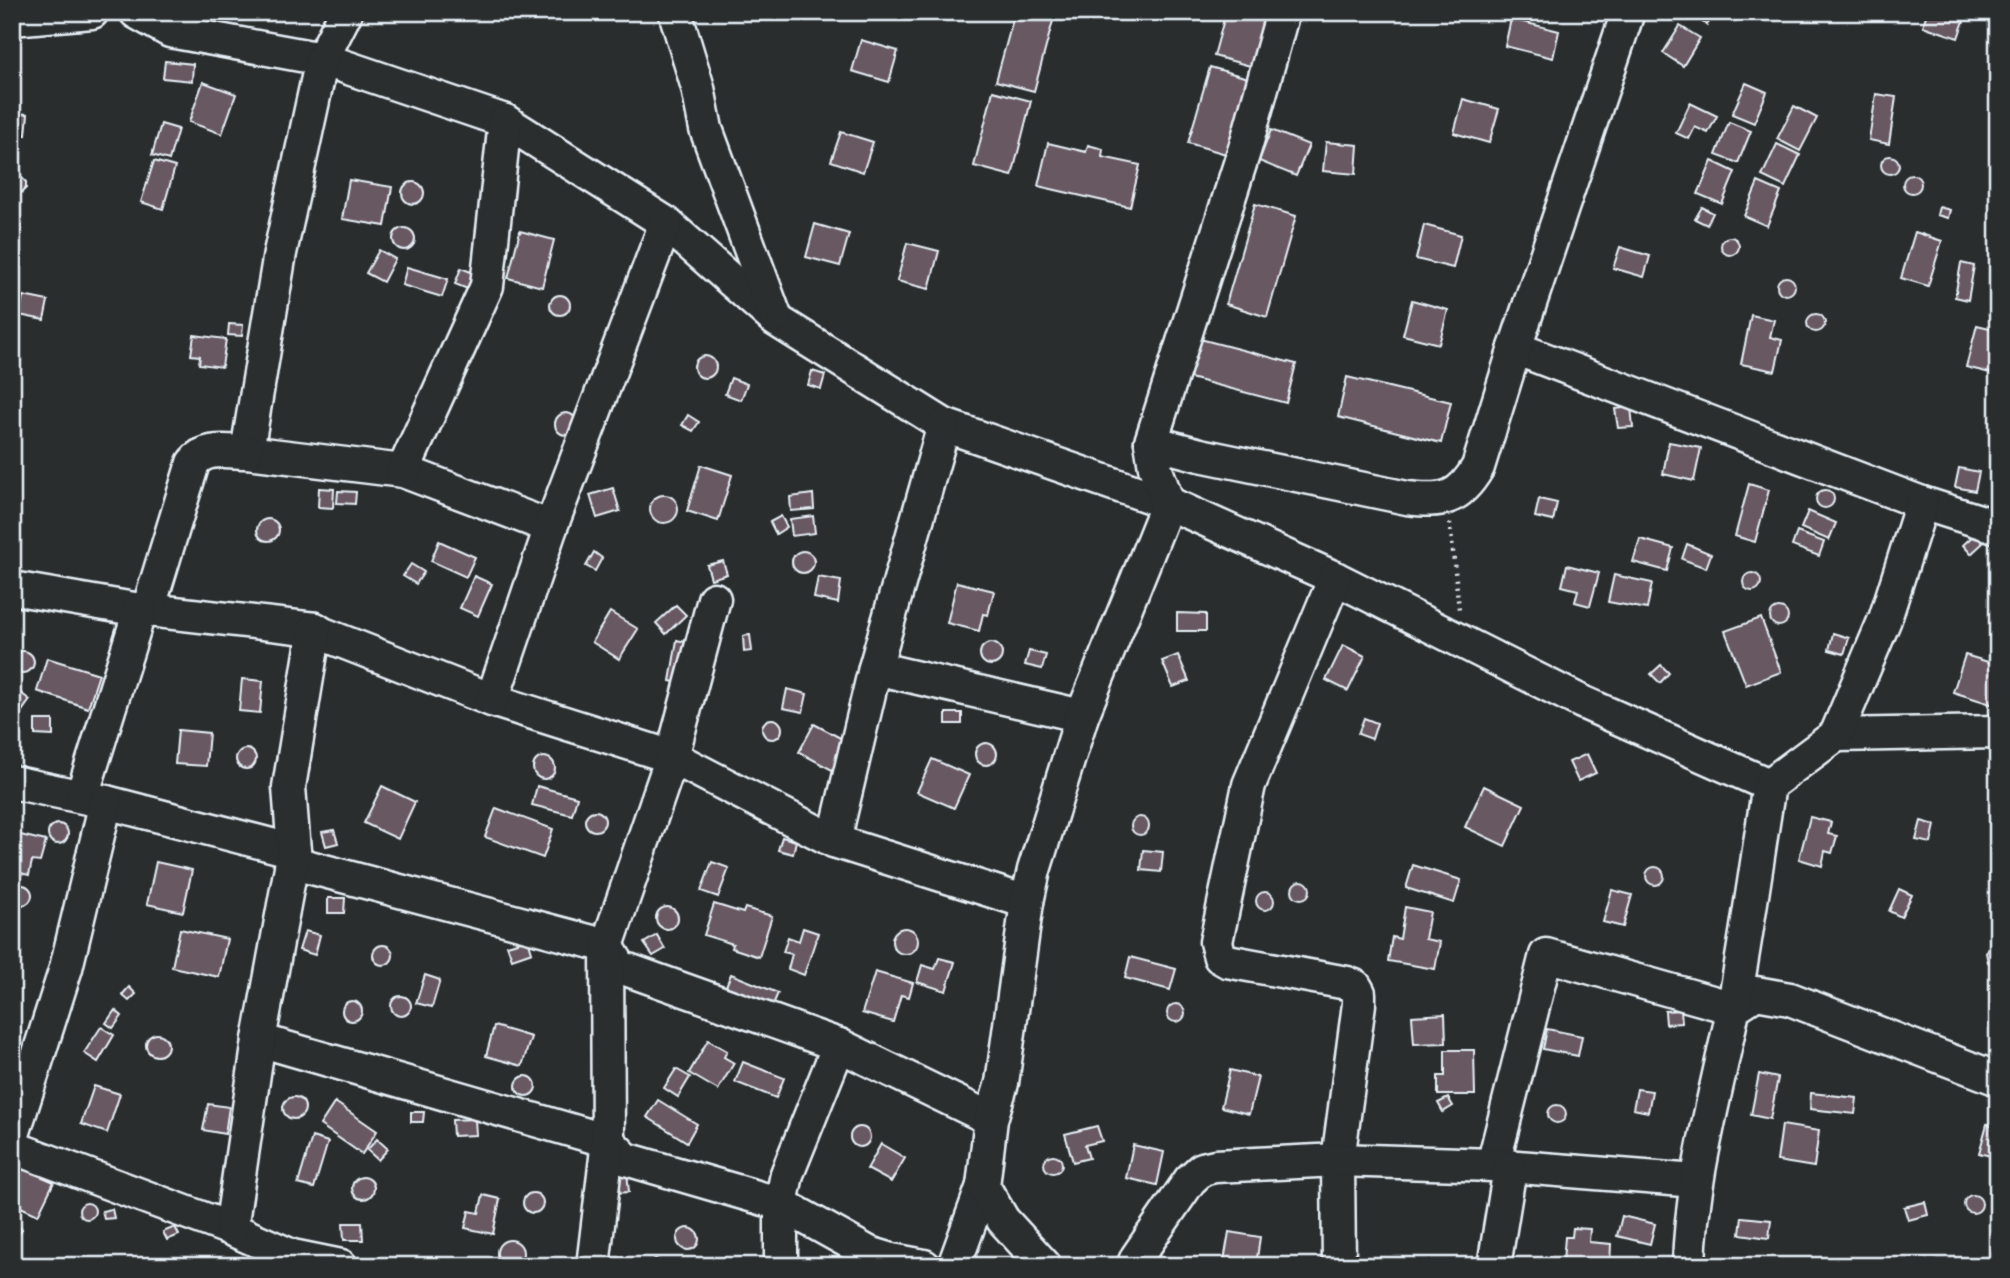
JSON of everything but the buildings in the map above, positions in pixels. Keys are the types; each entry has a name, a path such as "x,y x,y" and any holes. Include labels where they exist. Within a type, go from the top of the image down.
{"street":[{"path":"17,17 92,12"},
{"path":"136,12 170,31 322,59 505,121 666,223 776,320 944,425 1168,503 1335,578 1582,702 1769,785"},
{"path":"247,452 279,253 322,59 346,12"},
{"path":"675,12 698,88 706,129 776,320"},
{"path":"954,1266 983,1186 991,1119 1002,1083 1027,902 1034,870 1082,716 1168,503 1155,467 1151,442 1246,145 1283,12"},
{"path":"1151,442 1200,455 1407,498 1447,498 1461,490 1478,467 1515,348 1628,12"},
{"path":"403,471 487,286 505,121"},
{"path":"492,701 551,527 666,223"},
{"path":"1515,348 1922,503 1998,527"},
{"path":"834,841 875,668 944,425"},
{"path":"12,1138 66,968 94,799 144,610 193,463 198,457 208,452 247,452 403,471 551,527"},
{"path":"1689,1266 1696,1181 1733,1009 1769,785 1836,735 1885,619 1922,503"},
{"path":"1335,578 1249,785 1216,942 1220,957 1227,961 1347,983 1355,986 1359,993 1338,1160 1339,1266"},
{"path":"12,588 144,610 315,629 323,635 492,701 672,757 834,841 1027,902"},
{"path":"593,1266 608,1141 607,946 672,757 714,599"},
{"path":"315,629 289,787 295,863 607,946 620,967 839,1045 991,1119"},
{"path":"875,668 1082,716"},
{"path":"1836,735 1998,732"},
{"path":"12,782 94,799 293,851"},
{"path":"232,1229 259,1040 293,851"},
{"path":"1494,1266 1501,1167 1546,954 1733,1009"},
{"path":"1733,1009 1756,993 1790,999 1998,1079"},
{"path":"259,1040 608,1141 626,1159 781,1204 869,1253 924,1266"},
{"path":"781,1266 781,1204 787,1174 839,1045"},
{"path":"12,1147 232,1229 290,1261 341,1266"},
{"path":"1133,1266 1137,1256 1190,1180 1202,1169 1215,1166 1338,1160 1501,1167 1696,1181"},
{"path":"983,1186 1003,1220 1045,1266"}],"path":[{"path":"1447,498 1460,615"}]}
